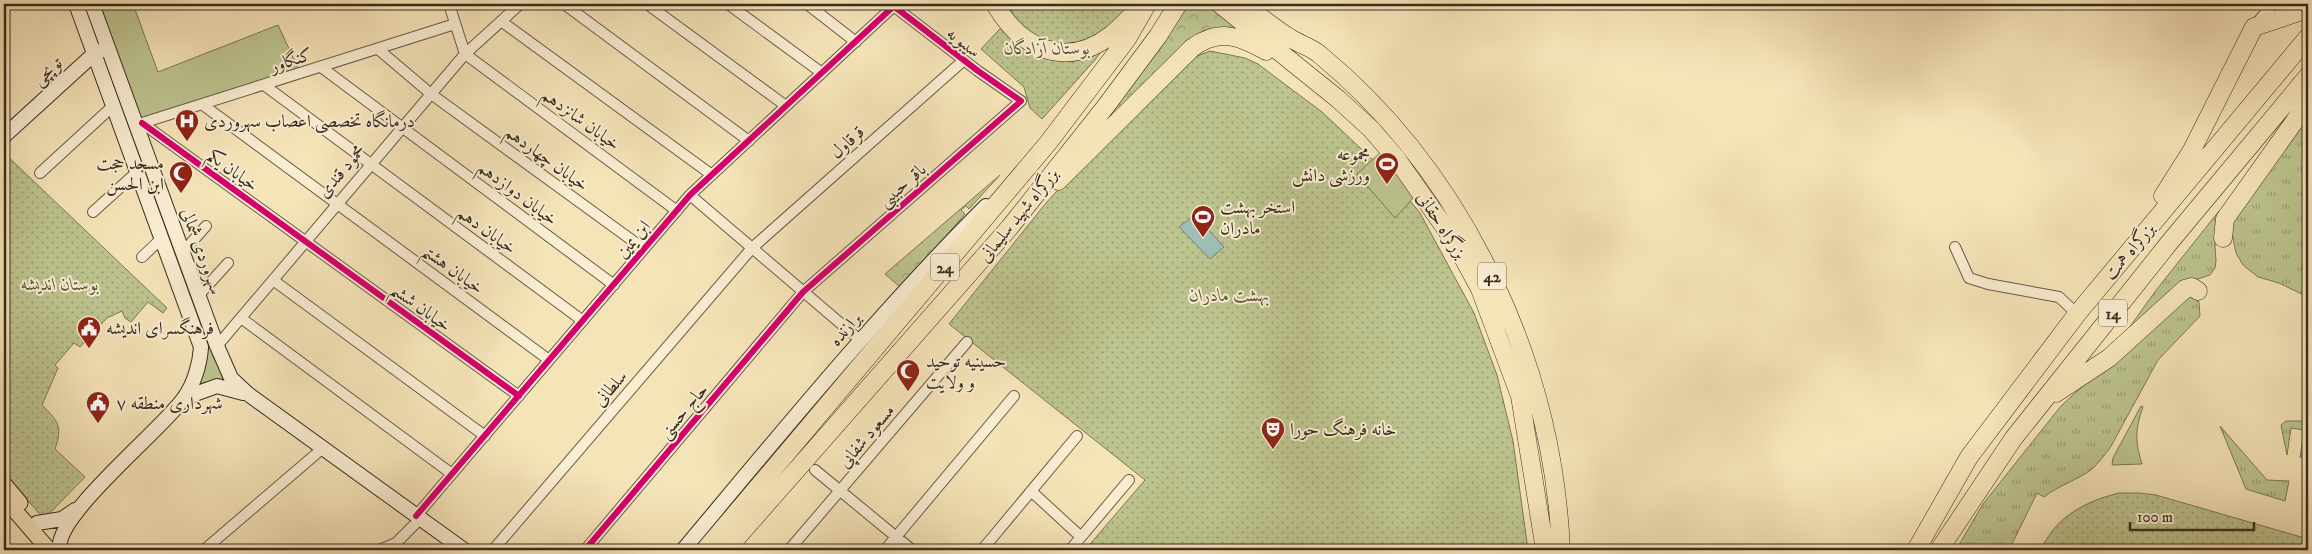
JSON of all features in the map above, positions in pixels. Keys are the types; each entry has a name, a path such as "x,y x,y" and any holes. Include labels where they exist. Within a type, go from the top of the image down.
{"highway":[{"path":"995,4 1010,26 1028,42 1043,50 1063,53 1088,47 1110,36 1145,4"},
{"name":"بزرگراه شهید سلیمانی","path":"705,550 1048,143 1127,39 1145,4"},
{"name":"بزرگراه شهید سلیمانی","path":"726,550 736,542 1010,227 1106,106 1158,36 1178,4"},
{"name":"بزرگراه حقانی","path":"1220,4 1357,115 1396,158 1453,239 1480,289 1520,396 1545,550"},
{"name":"بزرگراه حقانی","path":"1244,4 1289,38 1318,53 1374,106 1429,172 1456,212 1494,279 1528,368 1543,426 1563,545"},
{"path":"1265,4 1318,53"},
{"path":"2132,246 2192,150 2254,27 2302,11 2308,4"},
{"path":"1010,227 1202,40 1221,36 1232,36 1245,40 1313,80"},
{"name":"بزرگراه همت","path":"1916,550 1969,457 2077,314 2308,37"},
{"path":"2223,238 2225,219 2299,115 2303,101 2304,81"},
{"name":"بزرگراه همت","path":"1939,550 2013,439 2041,403 2169,243 2304,81"},
{"path":"2041,403 2109,358 2186,289 2192,287 2198,291"},
{"path":"1904,550 1969,457"}],"main road":[{"name":"سهروردی شمالی","path":"76,4 201,348 197,370 184,398"},
{"name":"سهروردی شمالی","path":"92,4 139,124 198,296 231,378 248,394 464,550"},
{"name":"توپچی","path":"4,136 94,54 108,47"},
{"name":"برازنده","path":"683,550 860,340 932,260 1048,143"},
{"path":"60,550 58,545 69,519 184,398 217,386 248,394"},
{"path":"4,484 37,523 62,519 80,507"},
{"path":"4,498 49,550"}],"street":[{"path":"449,4 465,54"},
{"name":"محمود قندی","path":"217,346 465,54 520,4"},
{"path":"564,4 749,141"},
{"path":"647,4 786,106"},
{"path":"728,4 822,73"},
{"path":"807,4 856,42"},
{"path":"2254,27 2273,4"},
{"name":"ابن یمین","path":"379,550 396,543 418,518 452,474 690,195 894,5"},
{"name":"سیبویه","path":"894,5 964,60 1021,101"},
{"path":"501,21 712,176"},
{"name":"کنگاور","path":"139,124 455,24"},
{"name":"خیابان چهاردهم","path":"378,49 431,94 644,249"},
{"name":"خیابان شانزدهم","path":"465,54 677,211"},
{"name":"قرقاول","path":"752,248 964,60"},
{"name":"خیابان دوازدهم","path":"321,67 614,285"},
{"name":"خیابان دهم","path":"264,85 583,321"},
{"name":"باقر حبیبی","path":"803,292 1021,101"},
{"name":"خیابان هشتم","path":"204,105 550,360"},
{"path":"40,173 113,106"},
{"name":"خیابان یکم","path":"139,124 305,242"},
{"path":"93,212 137,172"},
{"path":"690,195 860,340"},
{"path":"183,252 206,226"},
{"path":"142,257 161,239"},
{"name":"خیابان ششم","path":"305,242 519,396"},
{"path":"1955,247 1969,278 1988,284 2059,297 2077,314"},
{"name":"سلطانی","path":"493,550 752,248"},
{"path":"198,296 228,263"},
{"path":"273,280 485,436"},
{"name":"حاج حسنی","path":"585,550 803,292"},
{"path":"241,318 452,474"},
{"name":"مسعود شفاپی","path":"789,550 967,342"},
{"path":"885,550 1014,396"},
{"path":"982,550 1077,436"},
{"path":"204,550 323,448"},
{"path":"815,470 912,550"},
{"path":"1070,550 1129,480"},
{"path":"1031,491 1081,537"}],"green space":[{"path":"100,4 133,4 158,72 278,25 298,68 139,119"},
{"name":"بوستان آزادگان","path":"1008,4 1135,4 1095,60 1042,119 1030,108 1024,87 981,49 1013,15"},
{"path":"1186,4 1213,4 1265,47 1227,31 1076,150"},
{"name":"بهشت مادران","path":"1210,51 1245,58 1258,64 1322,112 1388,174 1420,213 1474,313 1497,375 1513,441 1528,550 1085,550 1145,480 949,324 1046,203 1089,156 1184,61"},
{"path":"2301,122 2308,125 2308,297 2279,283 2258,277 2243,265 2236,253 2232,233 2234,209"},
{"name":"مجموعه ورزشی دانش","path":"1382,151 1415,196 1395,218 1357,174"},
{"name":"بوستان اندیشه","path":"4,153 167,308 163,313 148,302 131,322 125,318 122,311 107,318 80,347 74,343 55,365 58,368 42,405 58,424 59,435 55,449 85,477 44,519 4,473"},
{"path":"1000,175 969,209 966,206 961,210 965,214 901,288 885,274"},
{"path":"2219,211 2215,246 2216,261 2215,268 2210,275 2192,281 2113,350 2157,289"},
{"path":"2190,295 2199,302 2200,316 2158,360 2110,448 2097,464 2087,473 2044,497 2037,493 2010,548 2005,547 2002,550 1956,550 1983,504 2061,406 2111,360"},
{"path":"210,344 223,379 197,384"},
{"path":"2141,406 2143,407 2138,422 2137,435 2142,464 2112,465 2113,458"},
{"path":"2286,421 2308,423 2308,447 2300,458 2304,430 2291,428 2287,455 2281,425"},
{"path":"2220,426 2267,480 2289,481 2285,501 2246,489"},
{"path":"2119,493 2156,495 2308,539 2308,550 2041,550 2054,528 2073,512 2107,496"}],"water":[{"name":"استخر بهشت مادران","path":"1195,215 1224,247 1210,259 1179,227"}],"cycle path":[{"path":"585,550 803,292 1021,101 978,71 891,4"},
{"path":"416,516 690,195 896,4"},
{"path":"142,123 519,396"}],"place":[{"name":"درمانگاه تخصصی اعصاب سهروردی","path":"187,142"},
{"name":"مجموعه ورزشی دانش","path":"1387,185"},
{"name":"مسجد حجت ابن الحسن","path":"181,194"},
{"name":"استخر بهشت مادران","path":"1203,238"},
{"name":"فرهنگسرای اندیشه","path":"89,349"},
{"name":"حسینیه توحید و ولایت","path":"908,392"},
{"name":"شهرداری منطقه ۷","path":"98,424"},
{"name":"خانه فرهنگ حورا","path":"1273,450"}]}
